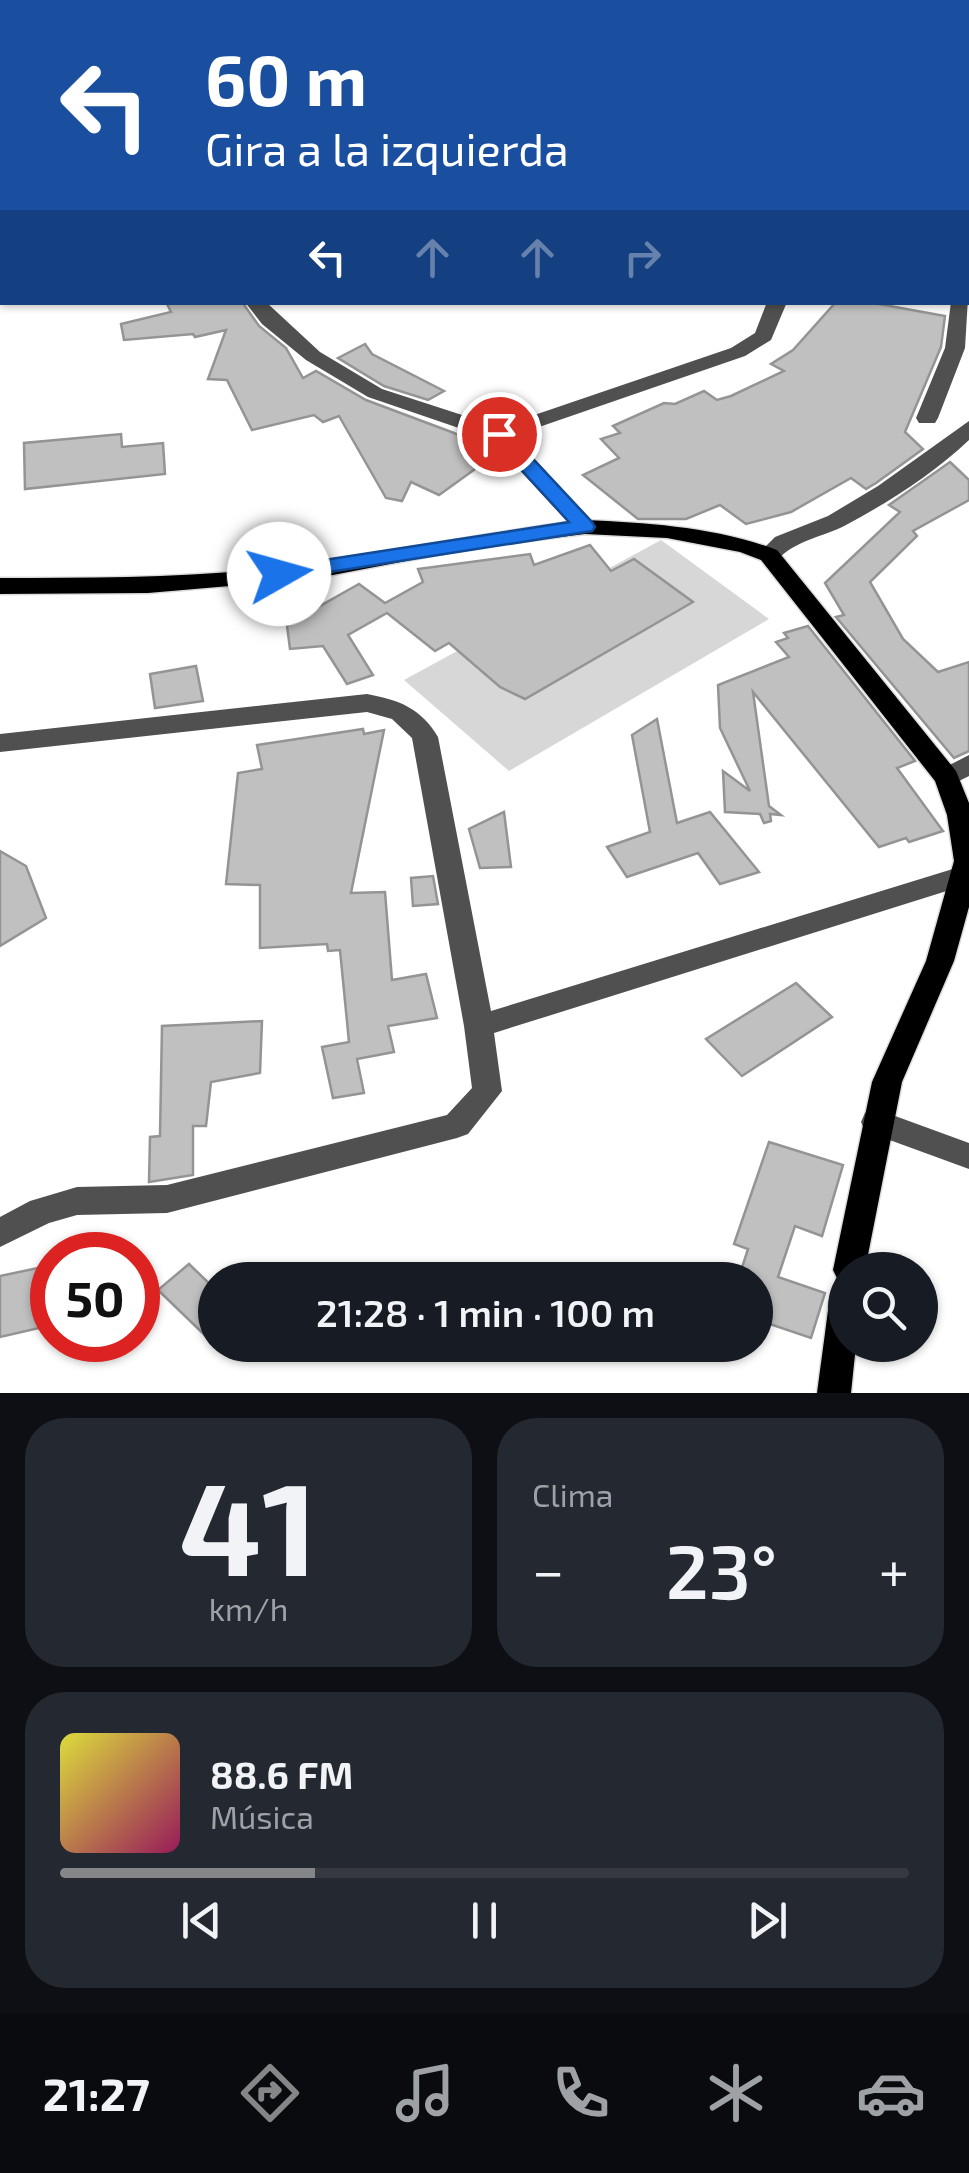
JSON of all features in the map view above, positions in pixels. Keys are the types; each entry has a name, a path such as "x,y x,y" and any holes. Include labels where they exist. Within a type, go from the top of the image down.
{"main road":[{"path":"0,586 148,584 312,570 480,540 585,527 709,537 769,555 958,771 967,873 940,961 887,1082 852,1252"},
{"path":"834,1393 838,1362"}],"street":[{"path":"257,305 269,320 313,356 375,392 499,434 585,527"},
{"path":"499,434 738,352 764,336 776,305"},
{"path":"926,418 955,348 960,305"},
{"path":"769,555 776,544 832,523 876,497 969,428"},
{"path":"0,743 367,703 398,709 415,720 425,737 479,1026 487,1091 457,1125 167,1198 77,1201 41,1211 0,1232"},
{"path":"479,1026 967,873"},
{"path":"876,1122 969,1156"}],"shaded area":[{"path":"661,540 769,619 509,771 404,680"}],"building":[{"path":"168,305 244,305 259,326 286,348 303,378 316,371 366,400 454,433 496,454 439,495 411,482 402,501 386,498 339,416 323,422 314,415 252,430 227,380 208,379 226,330 195,337 193,334 124,340 121,324 171,312"},
{"path":"833,305 884,305 945,316 941,347 905,432 923,449 866,489 851,478 791,512 746,524 720,505 686,519 638,519 583,475 619,458 601,439 620,433 613,426 664,403 675,404 704,391 717,400 731,396 784,371 771,364 793,350"},
{"path":"365,344 372,354 444,391 428,400 384,386 338,358"},
{"path":"121,434 122,447 163,443 165,474 25,489 24,443"},
{"path":"950,462 969,480 969,500 913,531 917,536 870,582 903,639 938,672 969,662 969,751 954,758 836,617 844,615 825,583 900,512 889,505"},
{"path":"590,545 611,571 634,559 693,602 525,699 500,687 449,643 435,651 387,613 348,635 373,675 347,684 323,646 290,649 286,618 302,616 359,584 385,603 423,582 418,569 530,554 534,565"},
{"path":"808,626 915,761 897,768 943,831 879,847 753,692 769,806 781,815 770,814 771,821 764,823 760,814 725,812 723,771 750,791 720,728 718,685 789,657 776,642 788,638 784,633"},
{"path":"196,666 203,701 155,708 150,674"},
{"path":"657,719 677,823 710,812 759,872 720,884 698,853 627,877 607,847 650,832 632,735"},
{"path":"363,729 364,734 384,730 351,893 385,892 392,980 426,974 437,1018 388,1026 394,1052 357,1059 364,1093 333,1098 322,1047 349,1042 340,950 328,951 327,944 260,948 260,885 226,884 238,773 262,769 257,745"},
{"path":"504,812 511,867 480,868 469,829"},
{"path":"0,851 26,866 46,918 0,946"},
{"path":"433,876 438,904 413,906 411,878"},
{"path":"796,983 832,1017 742,1076 706,1039"},
{"path":"262,1021 260,1073 211,1082 206,1126 193,1126 193,1175 149,1182 150,1137 160,1136 162,1026"},
{"path":"769,1142 843,1165 822,1236 795,1226 778,1277 825,1293 811,1338 773,1325 773,1262 744,1262 748,1249 734,1244"},
{"path":"189,1264 198,1273 198,1329 160,1292"},
{"path":"30,1270 30,1330 0,1337 0,1276"}],"route":[{"path":"279,574 480,540 585,527 499,434"}]}
